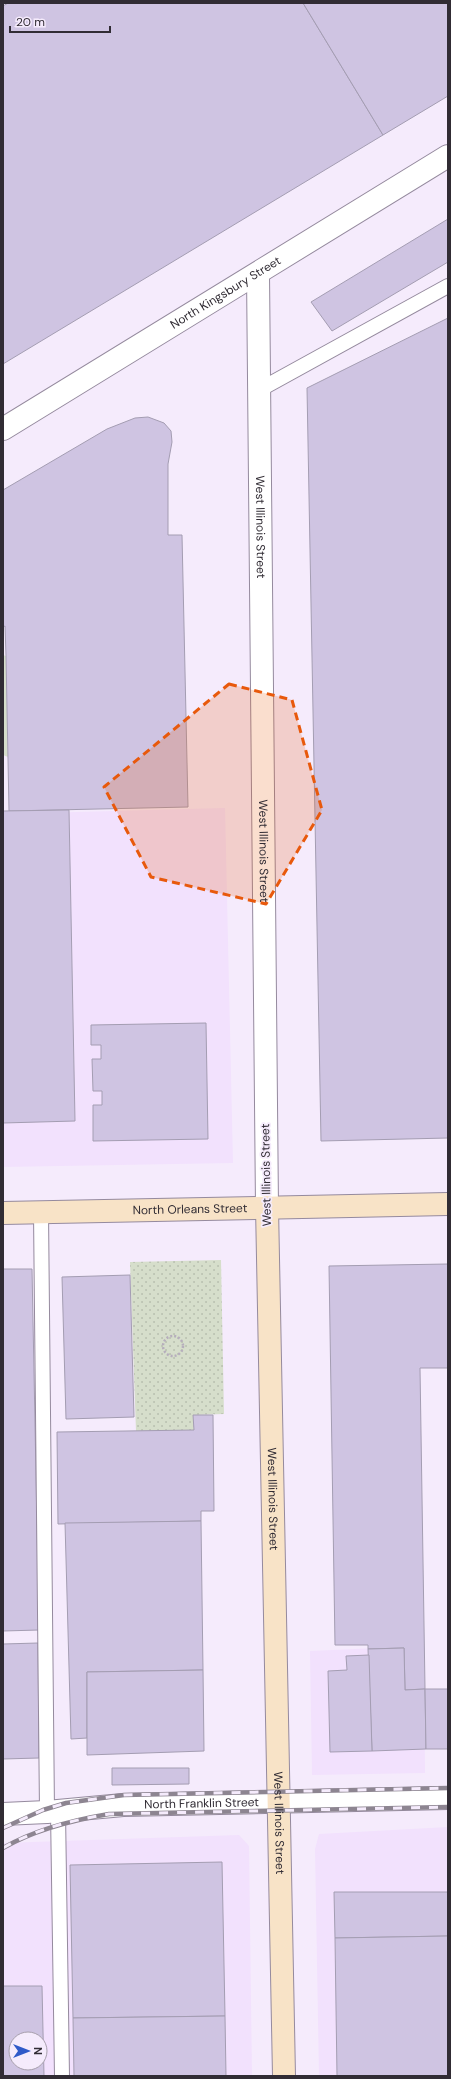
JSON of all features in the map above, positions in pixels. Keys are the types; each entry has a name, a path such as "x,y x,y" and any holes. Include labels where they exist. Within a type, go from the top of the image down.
{"main road":[{"name":"North Orleans Street","path":"3,1213 448,1204"},
{"name":"West Illinois Street","path":"267,1207 284,2076"}],"street":[{"name":"North Kingsbury Street","path":"3,430 448,156"},
{"name":"West Illinois Street","path":"258,274 267,1207"},
{"name":"North Franklin Street","path":"3,1814 53,1812 123,1804 448,1798"}],"lane":[{"path":"259,390 448,286"},
{"path":"41,1212 53,1812 62,2076"}],"path":[{"path":"172,1336 181,1340 183,1346 181,1353 175,1356 166,1354 163,1344 166,1339 172,1336"}],"highlighted area":[{"path":"229,684 292,700 322,810 266,904 151,877 104,787"}],"shaded area":[{"path":"225,808 233,1163 3,1167 3,814"},
{"path":"424,1646 425,1773 312,1775 310,1651"},
{"path":"448,1827 448,2076 319,2076 315,1849 319,1834"},
{"path":"239,1835 249,1846 252,2076 3,2076 3,1843"}],"green space":[{"path":"3,655 6,656 8,757 3,755"},
{"path":"221,1260 224,1414 193,1415 194,1430 136,1431 130,1262"}],"building":[{"path":"8,3 303,3 383,135 3,364 3,6"},
{"path":"303,3 448,3 448,96 383,135"},
{"path":"448,219 448,262 332,331 311,302"},
{"path":"448,318 448,1138 321,1141 307,388"},
{"path":"148,417 164,423 171,431 172,442 168,464 168,535 182,535 188,807 9,811 5,626 3,627 3,490 107,429 135,418"},
{"path":"69,810 75,1121 3,1123 3,811"},
{"path":"206,1023 208,1139 93,1141 93,1105 102,1105 102,1091 93,1091 92,1059 101,1059 101,1045 91,1045 91,1025"},
{"path":"448,1264 448,1368 420,1368 425,1689 405,1690 404,1648 368,1649 368,1645 335,1645 329,1266"},
{"path":"3,1269 32,1269 39,1630 3,1631"},
{"path":"130,1275 134,1417 66,1419 62,1277"},
{"path":"193,1415 213,1415 214,1511 201,1511 201,1521 58,1524 57,1432 194,1430"},
{"path":"201,1521 203,1670 87,1672 87,1738 71,1739 65,1523"},
{"path":"38,1643 39,1758 3,1759 3,1644"},
{"path":"404,1648 405,1690 425,1689 426,1749 372,1751 368,1649"},
{"path":"369,1655 372,1751 330,1752 328,1671 347,1670 346,1656"},
{"path":"203,1670 204,1751 87,1755 87,1672"},
{"path":"425,1689 448,1689 448,1749 426,1749"},
{"path":"112,1768 189,1768 189,1784 112,1785"},
{"path":"222,1862 225,2016 73,2018 70,1865"},
{"path":"334,1892 448,1892 448,1936 335,1938"},
{"path":"448,1936 448,2076 337,2076 335,1938"},
{"path":"3,1986 42,1986 43,2031 8,2031 8,2071 44,2071 44,2076 3,2076"},
{"path":"225,2016 226,2076 74,2076 73,2018"}],"railway":[{"path":"3,1828 43,1810 66,1803 124,1795 448,1788"},
{"path":"3,1848 42,1830 82,1819 109,1814 448,1807"}]}
